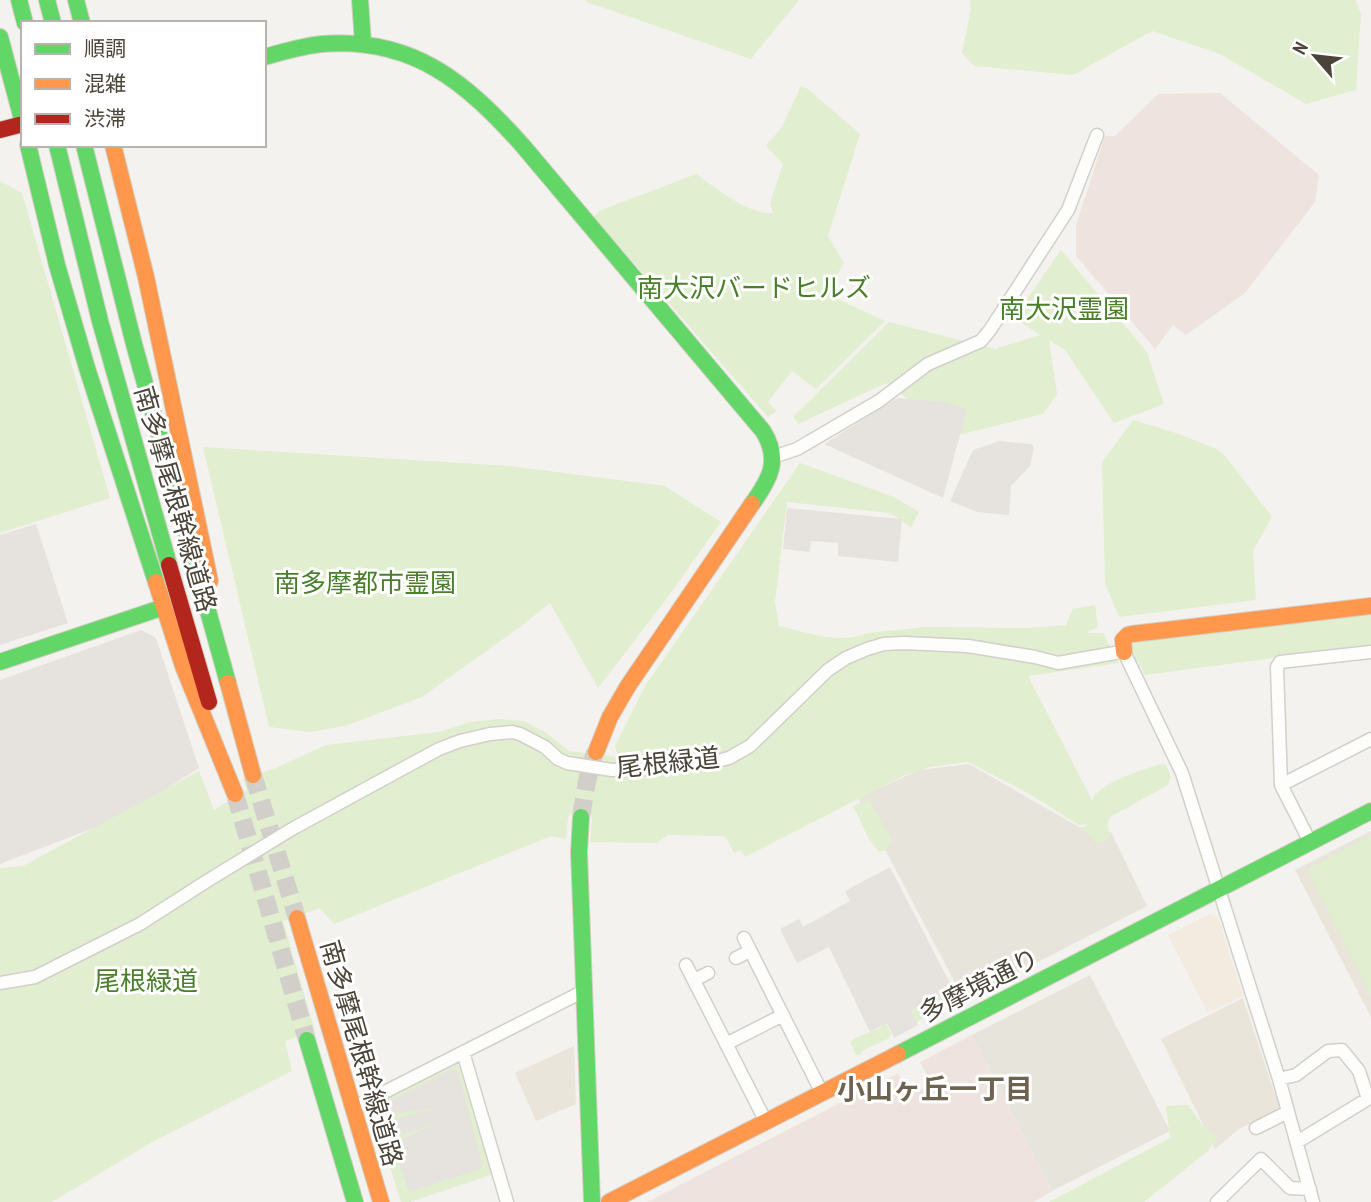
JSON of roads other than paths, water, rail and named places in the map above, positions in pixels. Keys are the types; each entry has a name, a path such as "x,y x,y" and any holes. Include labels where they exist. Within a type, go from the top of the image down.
{"main road":[{"path":"19,0 25,21"},
{"path":"76,0 81,21"},
{"path":"360,0 363,43"},
{"path":"0,37 21,116"},
{"path":"266,56 320,44 363,43 383,46 422,60 461,84 496,114 757,423 772,446 771,471 766,484 628,686 610,718 596,752"},
{"path":"0,130 21,124"},
{"path":"0,662 164,607 57,265 28,147"},
{"name":"南多摩尾根幹線道路","path":"58,147 128,422 235,794 184,666 164,607"},
{"name":"南多摩尾根幹線道路","path":"84,147 160,442 253,775"},
{"path":"114,147 146,277 239,724"},
{"path":"1119,653 1123,640 1132,634 1371,606"},
{"name":"多摩境通り","path":"609,1202 1371,811"},
{"path":"581,817 579,852 592,1202"},
{"name":"南多摩尾根幹線道路","path":"297,918 381,1202"},
{"name":"南多摩尾根幹線道路","path":"307,1040 355,1202"}],"street":[{"path":"773,457 797,449 879,401 928,364 981,341 1068,210 1097,135"},
{"name":"尾根緑道","path":"0,984 35,977 141,924 292,830 421,758 460,741 512,732 545,747 567,763 612,769 635,770 710,764 729,758 750,746 828,670 846,658 876,646 904,643 968,646 1058,663 1119,653"},
{"path":"1310,842 1281,785 1277,667 1280,662 1371,652"},
{"path":"1119,653 1182,773 1279,1079 1314,1202"},
{"path":"1281,785 1371,739"},
{"path":"744,938 822,1093"},
{"path":"736,958 750,951"},
{"path":"686,965 765,1122"},
{"path":"694,980 708,973"},
{"path":"353,1108 584,991"},
{"path":"726,1044 783,1015"},
{"path":"1279,1079 1296,1075 1328,1052 1342,1050 1359,1071 1369,1098 1297,1142"},
{"path":"463,1052 507,1202"},
{"path":"1256,1128 1288,1112"},
{"path":"1217,1202 1261,1159 1290,1188 1310,1189"}],"tunnel":[{"path":"581,817 595,752"},
{"path":"253,775 297,918"},
{"path":"235,794 307,1040"}],"district":[{"name":"小山ヶ丘一丁目","path":"935,1088"}],"park label":[{"name":"南大沢バードヒルズ","path":"754,287"},
{"name":"南大沢霊園","path":"1064,308"},
{"name":"南多摩都市霊園","path":"365,582"}]}
